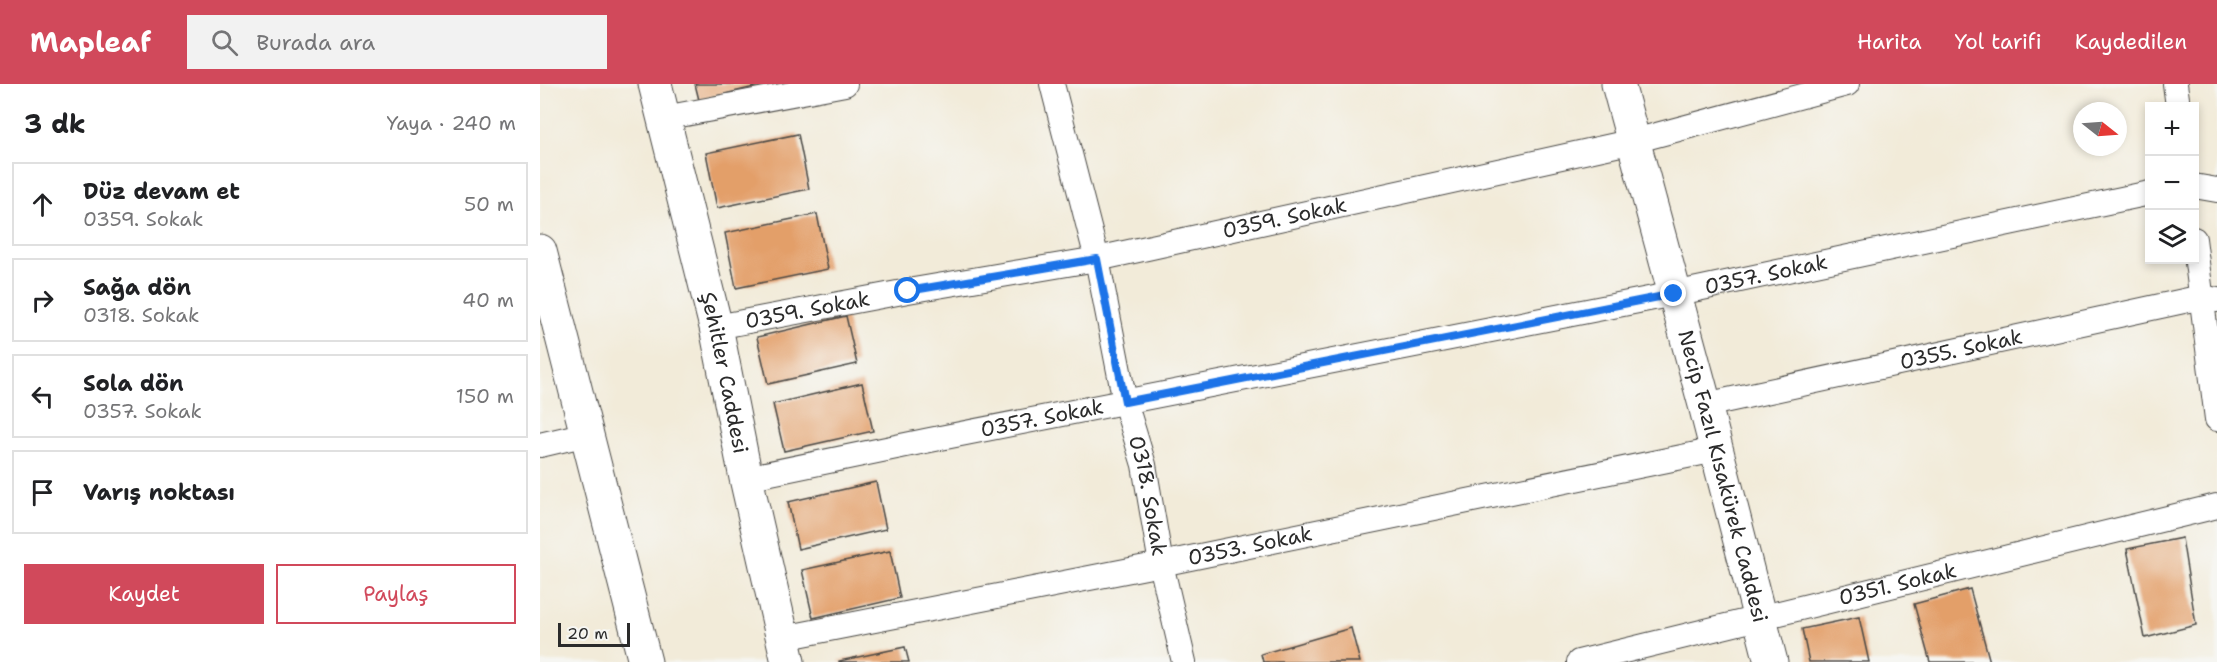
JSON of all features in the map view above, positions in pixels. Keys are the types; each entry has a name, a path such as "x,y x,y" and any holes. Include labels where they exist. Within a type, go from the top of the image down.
{"street":[{"name":"Şehitler Caddesi","path":"655,84 716,327 746,478 786,650"},
{"path":"664,118 845,84"},
{"name":"0318. Sokak","path":"1052,84 1097,259 1125,402 1144,465 1161,564 1184,662"},
{"name":"Necip Fazıl Kısakürek Caddesi","path":"1618,84 1705,405 1771,662"},
{"name":"0359. Sokak","path":"716,327 1097,259 1634,141 1847,84"},
{"path":"2175,84 2177,102"},
{"path":"2199,187 2217,190"},
{"name":"0357. Sokak","path":"746,478 1674,294 2145,193"},
{"path":"540,251 645,662"},
{"path":"2199,259 2209,298 2217,419"},
{"name":"0355. Sokak","path":"1705,405 2209,298"},
{"path":"540,445 587,434"},
{"name":"0353. Sokak","path":"786,650 1161,564 1716,450"},
{"name":"0351. Sokak","path":"1579,662 2217,506"}],"building":[{"path":"695,84 763,84 763,85 699,100"},
{"path":"798,134 809,189 717,208 706,153"},
{"path":"817,214 828,269 736,288 725,233"},
{"path":"846,316 857,364 768,384 757,337"},
{"path":"862,383 873,431 784,451 773,404"},
{"path":"876,482 886,529 798,549 788,502"},
{"path":"2182,538 2196,625 2145,638 2127,549"},
{"path":"890,551 900,598 813,618 802,570"},
{"path":"1970,589 1990,662 1930,662 1914,604"},
{"path":"1859,617 1869,662 1809,662 1802,629"},
{"path":"1351,628 1360,662 1263,662 1261,654"},
{"path":"905,647 909,662 839,662 839,661"}],"route":[{"path":"908,291 1097,259 1125,402 1674,294"}]}
